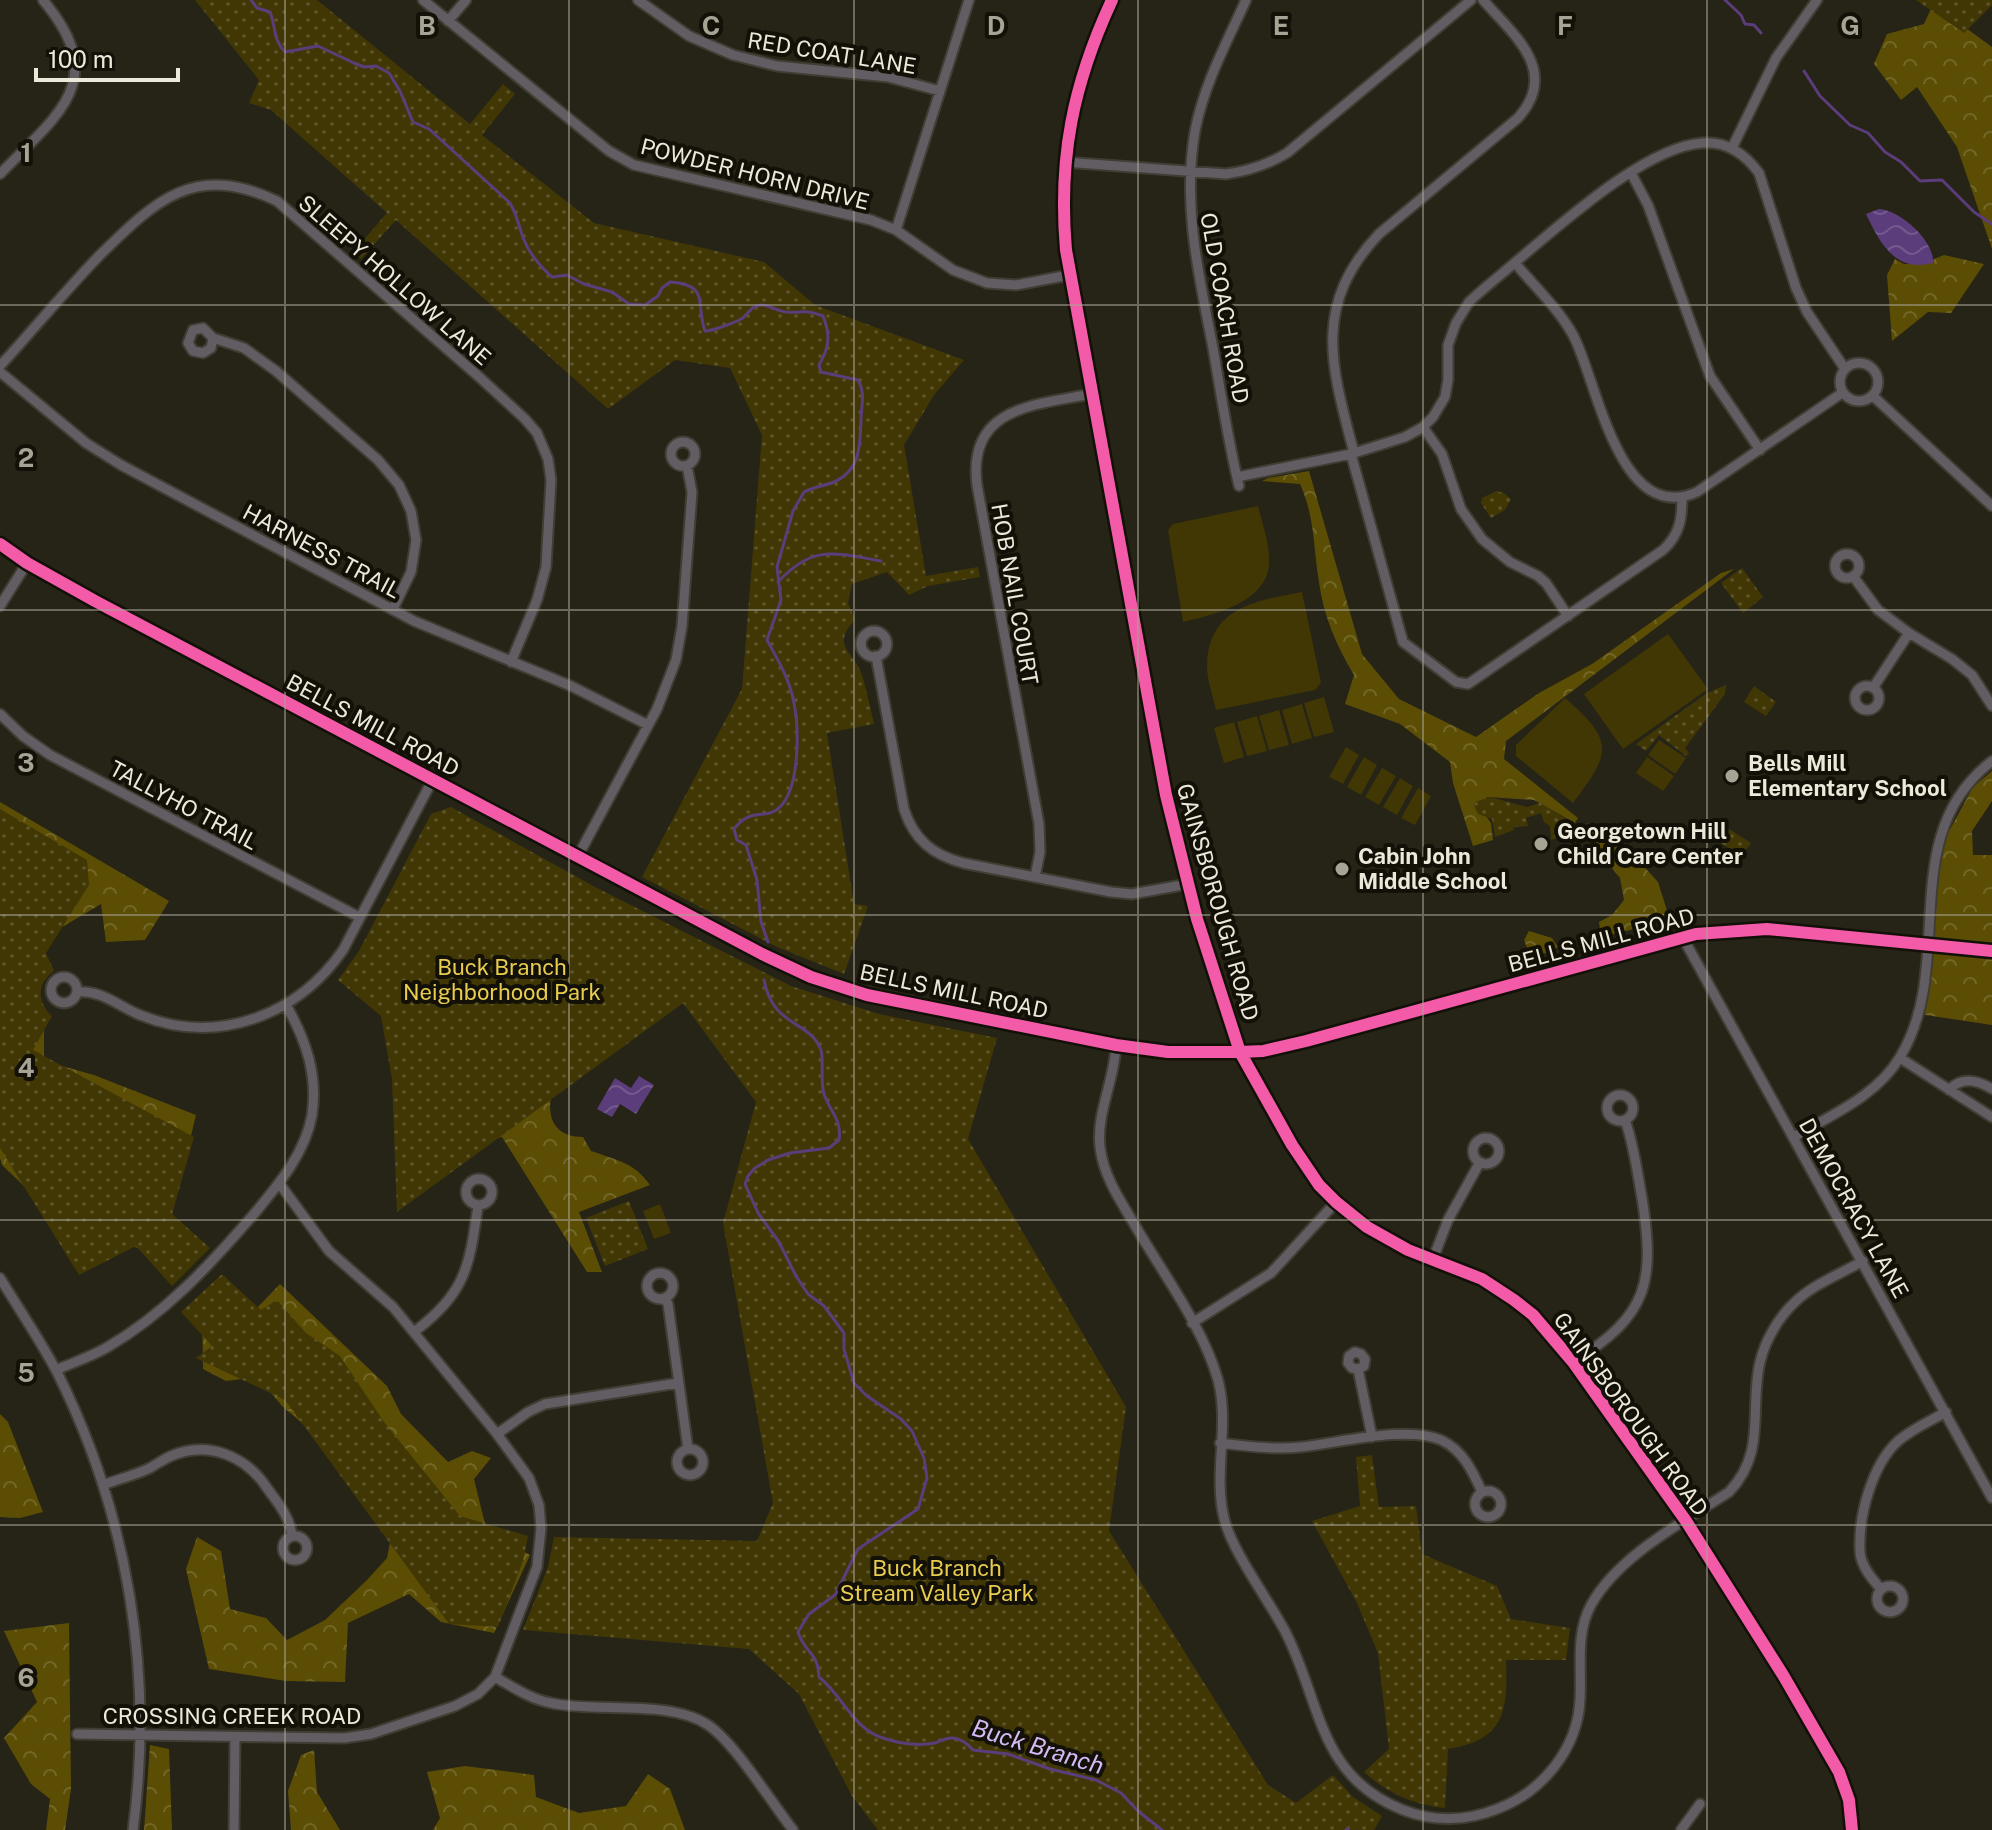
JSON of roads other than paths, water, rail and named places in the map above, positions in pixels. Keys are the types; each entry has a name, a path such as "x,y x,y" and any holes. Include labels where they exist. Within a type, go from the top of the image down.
{"street":[{"path":"0,174 62,109 74,81 72,42 62,23 43,0"},
{"name":"POWDER HORN DRIVE","path":"423,0 621,159 634,165 848,213 896,230 953,270 987,283 1016,285 1069,275"},
{"path":"448,21 466,0"},
{"name":"RED COAT LANE","path":"638,0 689,36 733,55 777,66 877,75 940,91"},
{"path":"896,230 969,0"},
{"name":"GAINSBOROUGH ROAD","path":"1112,0 1087,58 1072,111 1064,162 1064,230 1069,275 1161,771 1188,884 1240,1052 1292,1145 1319,1185 1336,1202 1367,1227 1408,1250 1482,1279 1514,1300 1533,1315 1573,1362 1686,1521 1783,1675 1839,1772 1849,1800 1852,1830"},
{"name":"OLD COACH ROAD","path":"1246,0 1217,62 1203,102 1190,171 1190,208 1196,259 1238,482 1353,453"},
{"path":"1064,162 1226,174 1249,171 1271,163 1471,0"},
{"path":"1483,0 1530,57 1535,74 1534,91 1518,118 1379,234 1361,256 1346,283 1336,313 1332,358 1401,638 1408,648 1456,682 1468,684 1671,542 1680,527 1682,497"},
{"path":"1732,148 1776,58 1817,0"},
{"path":"1353,453 1405,437 1433,417 1445,397 1448,345 1461,312 1479,293 1579,208 1657,158 1689,145 1708,143 1732,148 1759,173 1796,288 1807,312 1845,369"},
{"path":"1631,173 1648,205 1705,367 1760,450"},
{"name":"SLEEPY HOLLOW LANE","path":"0,369 93,262 150,207 168,197 207,186 239,188 277,201 477,375 537,433 548,459 551,480 546,567 537,600 511,662"},
{"path":"1515,263 1574,337 1613,443 1625,463 1654,492 1682,497 1697,492 1842,393"},
{"path":"213,338 238,345 269,366 378,460 399,485 411,511 416,540 411,572 393,609"},
{"path":"1855,363 1872,368 1878,385 1873,396 1857,402 1842,393 1839,380 1845,369 1855,363"},
{"name":"HARNESS TRAIL","path":"0,369 86,443 121,465 448,637 571,686 648,725"},
{"name":"HOB NAIL COURT","path":"1035,877 1040,852 1039,824 975,461 987,431 1006,415 1024,407 1091,394"},
{"path":"1873,396 1992,506"},
{"path":"1423,427 1442,454 1461,509 1482,539 1510,562 1546,583 1568,616"},
{"path":"578,856 671,677 680,643 692,492 687,466"},
{"name":"BELLS MILL ROAD","path":"0,544 27,563 762,954 827,983 888,1000 1116,1045 1168,1052 1240,1052 1306,1041 1682,936 1756,929 1992,951"},
{"path":"0,606 27,563"},
{"path":"1853,576 1878,610 1972,675 1992,706"},
{"path":"1873,688 1909,633"},
{"path":"876,656 904,809 914,832 930,850 944,858 1132,894 1188,884"},
{"name":"TALLYHO TRAIL","path":"0,714 23,736 50,755 359,917"},
{"path":"1794,1137 1870,1090 1900,1058 1919,1014 1935,858 1941,832 1958,796 1992,761"},
{"path":"77,992 98,993 139,1014 171,1024 190,1026 234,1024 286,1005 335,961 433,779"},
{"name":"DEMOCRACY LANE","path":"1682,936 1992,1498"},
{"path":"56,1370 104,1348 160,1310 217,1257 279,1183 300,1152 311,1118 314,1096 307,1050 286,1005"},
{"path":"1116,1045 1116,1065 1101,1125 1103,1162 1121,1203 1208,1352 1221,1402 1218,1488 1224,1521 1287,1634 1323,1732 1339,1761 1358,1784 1379,1800 1418,1816 1466,1825 1523,1797 1555,1766 1569,1742 1579,1715 1579,1643 1584,1619 1592,1603 1607,1580 1629,1560 1729,1492 1740,1480 1748,1466 1756,1433 1760,1362 1768,1339 1781,1319 1805,1293 1863,1261"},
{"path":"1900,1058 1992,1117"},
{"path":"1949,1090 1957,1082 1967,1080 1981,1082 1992,1089"},
{"path":"1573,1362 1598,1347 1622,1325 1639,1299 1648,1275 1648,1236 1633,1143 1625,1120"},
{"path":"1433,1259 1448,1220 1480,1162"},
{"path":"279,1183 339,1262 380,1294 414,1332 524,1469 535,1491 541,1541 537,1567 495,1677 535,1699 555,1704 693,1716 716,1730 793,1830"},
{"path":"1192,1323 1271,1273 1336,1202"},
{"path":"414,1332 438,1314 458,1287 471,1253 478,1206"},
{"path":"0,1278 56,1370 103,1485 121,1547 134,1617 140,1735 133,1830"},
{"path":"664,1298 668,1304 688,1449"},
{"path":"1358,1369 1372,1437"},
{"path":"497,1434 545,1404 678,1383"},
{"path":"1881,1589 1869,1576 1860,1554 1872,1479 1879,1464 1896,1443 1909,1432 1946,1412"},
{"path":"1220,1443 1297,1448 1372,1437 1420,1434 1444,1441 1468,1462 1482,1492"},
{"path":"103,1485 149,1468 172,1455 208,1449 224,1453 260,1476 286,1515 292,1536"},
{"name":"CROSSING CREEK ROAD","path":"77,1734 344,1738 366,1735 455,1706 478,1694 495,1677"},
{"path":"234,1830 235,1737"},
{"path":"1681,1830 1700,1804"}],"water":[{"path":"1879,209 1897,215 1915,228 1928,245 1933,263 1908,264 1890,253 1866,214"},
{"path":"639,1076 654,1085 636,1114 620,1104 612,1117 597,1109 615,1078 631,1088"}],"waterway":[{"name":"Buck Branch","path":"251,0 257,8 270,12 277,38 285,52 318,46 364,67 376,66 389,73 413,122 429,129 510,203 529,251 552,277 567,275 584,284 612,292 629,304 645,305 670,282 683,284 696,291 699,297 705,331 738,321 758,305 823,316 828,342 819,365 821,372 858,380 862,389 860,437 855,463 843,477 804,492 793,511 777,567 781,600 767,640 787,678 794,703 797,727 795,771 792,785 781,806 770,813 753,815 734,829 737,840 746,845 757,880 761,922 768,942"},
{"path":"1725,0 1741,15 1745,24 1754,25 1761,33"},
{"path":"1804,71 1820,96 1850,125 1868,133 1885,152 1901,162 1920,181 1942,180 1974,212 1992,224"},
{"path":"778,582 802,562 825,554 881,561"},
{"name":"Buck Branch","path":"764,980 775,1007 809,1033 821,1050 823,1089 837,1121 839,1140 829,1148 790,1153 768,1160 755,1168 745,1184 758,1213 779,1242 796,1276 808,1294 824,1306 844,1333 844,1349 854,1383 912,1431 924,1458 927,1478 918,1509 858,1549 835,1595 809,1614 798,1632 801,1639 814,1657 819,1677 857,1721 875,1735 917,1744 956,1739 973,1750 1008,1754 1050,1769 1096,1780 1121,1793 1162,1830"}],"place":[{"name":"Bells Mill Elementary School","path":"1732,776"},
{"name":"Georgetown Hill Child Care Center","path":"1541,844"},
{"name":"Cabin John Middle School","path":"1342,869"}],"park label":[{"name":"Buck Branch Neighborhood Park","path":"502,980"},
{"name":"Buck Branch Stream Valley Park","path":"937,1580"}]}
